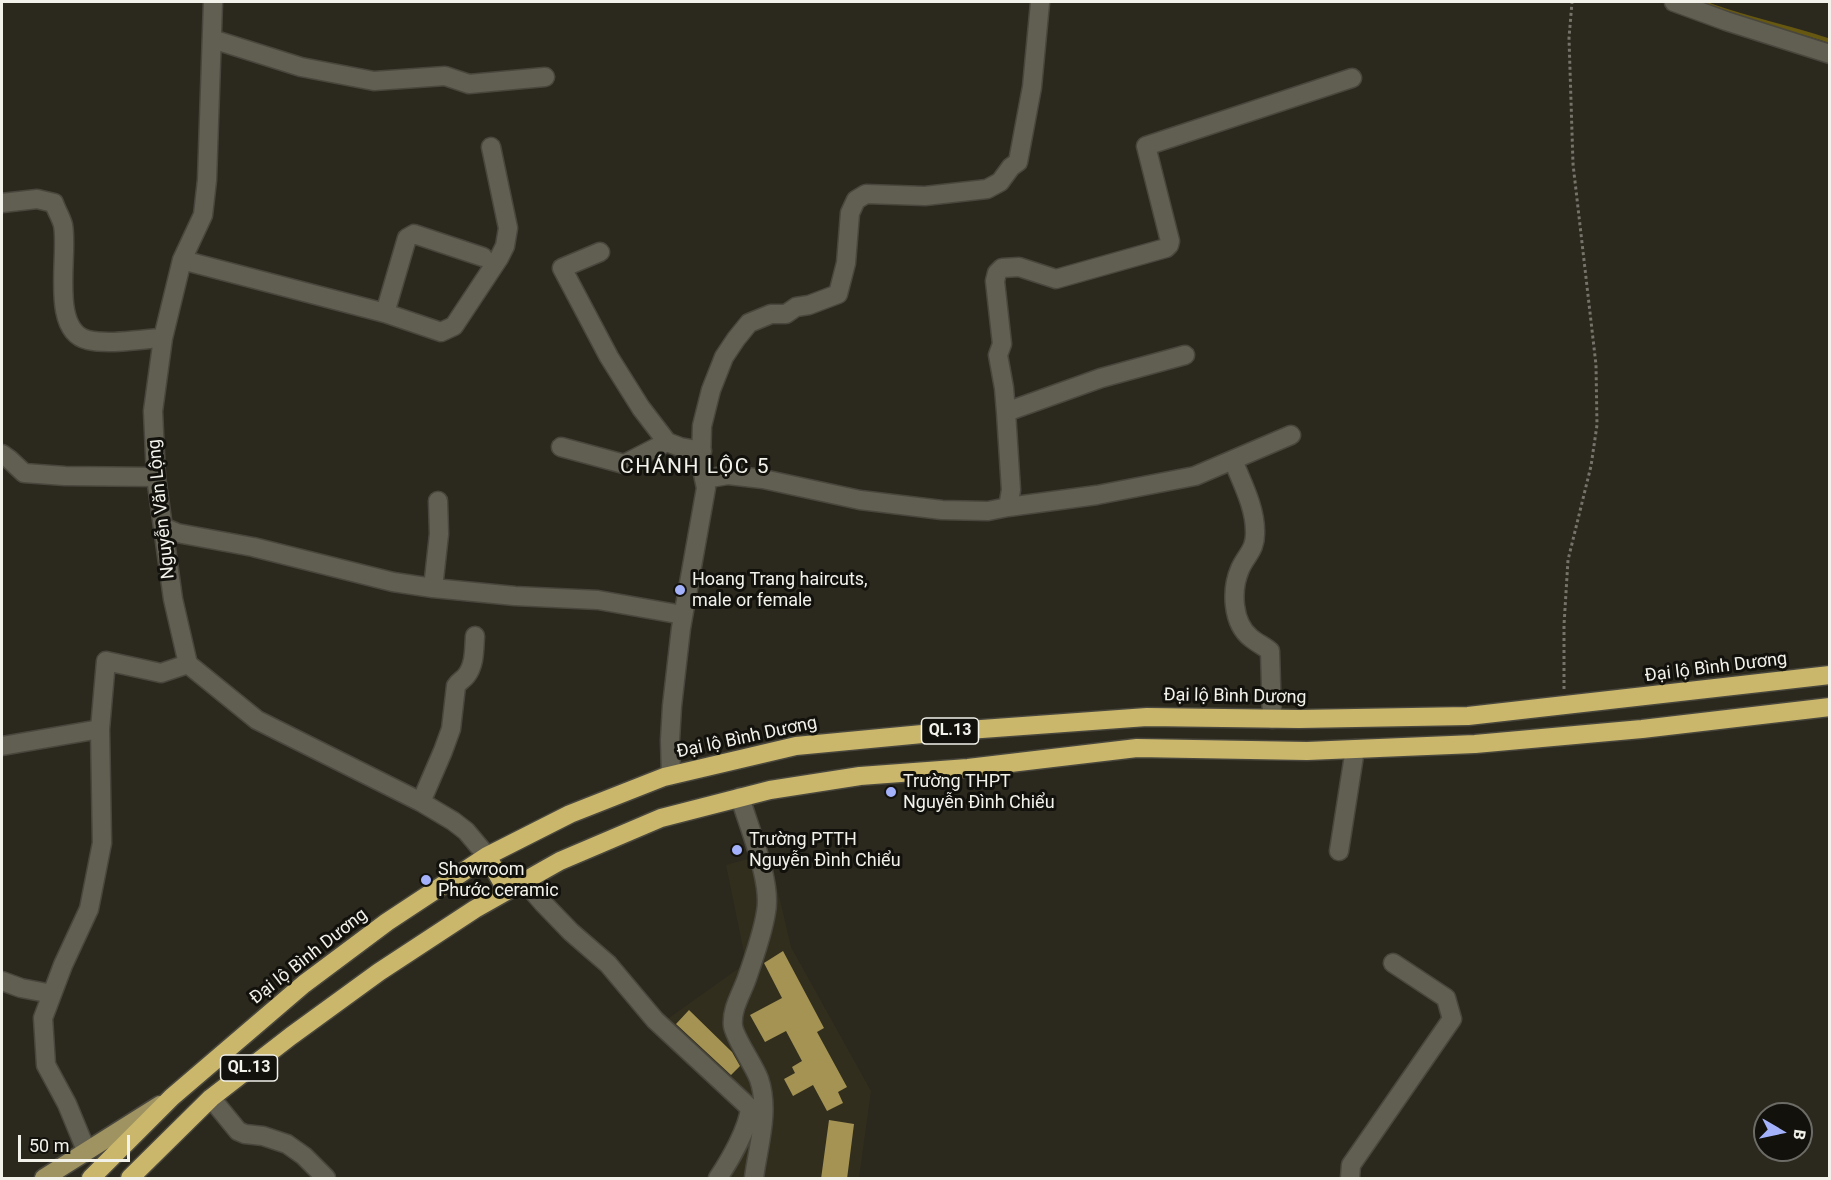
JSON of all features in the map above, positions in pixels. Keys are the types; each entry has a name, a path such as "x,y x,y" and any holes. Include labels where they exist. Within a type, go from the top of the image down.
{"highway":[{"name":"Đại lộ Bình Dương","path":"91,1179 172,1097 304,984 387,922 488,856 570,814 671,776 796,746 954,731 1147,717 1272,719 1468,716 1830,675"},
{"name":"QL.13","path":"130,1179 211,1098 379,972 475,909 560,861 662,818 770,790 860,776 968,768 1137,748 1307,751 1475,744 1642,729 1830,707"},
{"path":"488,856 507,891"}],"main road":[{"path":"44,1179 172,1097"}],"street":[{"name":"Nguyễn Văn Lộng","path":"188,664 172,599 156,477 153,411 163,338 182,260 203,215 207,180 213,2"},
{"path":"1674,2 1830,54"},
{"path":"671,776 670,740 683,615 706,488 701,464 702,426 711,390 724,357 749,323 771,314 786,314 796,307 809,305 838,294 846,263 850,213 856,200 866,194 925,196 987,189 1000,182 1011,167 1018,162 1032,87 1040,3"},
{"path":"212,39 301,67 380,82 445,76 469,84 545,77"},
{"path":"1008,507 1011,490 1004,388 998,355 1002,344 995,281 997,273 1002,268 1019,267 1056,279 1166,248 1170,241 1146,146 1352,78"},
{"path":"182,260 385,313 441,332 448,330 454,326 505,246 508,228 491,147"},
{"path":"2,203 37,199 54,203 63,225 67,319 75,333 87,340 106,342 163,338"},
{"path":"385,313 407,238 410,236 414,234 483,257"},
{"path":"600,252 562,268 609,357 641,408 667,442 702,452"},
{"path":"1006,412 1101,378 1185,355"},
{"path":"704,478 728,475 763,479 860,500 921,508 988,511 1097,495 1195,476 1291,435"},
{"path":"561,447 624,464 667,442"},
{"path":"2,454 24,473 156,477"},
{"path":"1233,460 1248,497 1255,532 1252,551 1240,568 1235,586 1236,607 1239,625 1251,639 1270,651 1272,719"},
{"path":"433,588 439,534 438,501"},
{"path":"163,527 177,533 253,547 393,582 504,596 598,600 683,615"},
{"path":"421,802 451,729 454,690 472,665 475,636"},
{"path":"86,1150 67,1104 46,1065 43,1018 89,909 102,843 100,729 106,662 161,673 188,664 257,720 421,802 453,821 466,831 488,856"},
{"path":"2,746 100,729"},
{"path":"1339,851 1355,749"},
{"path":"740,797 766,886 767,911 747,979 736,1006 733,1028 759,1078 763,1092 762,1130 753,1179"},
{"path":"524,881 571,932 608,964 655,1020 750,1108 750,1116 718,1179"},
{"path":"1350,1179 1351,1165 1452,1019 1446,998 1393,963"},
{"path":"2,981 21,988 52,994"},
{"path":"211,1098 238,1131 287,1144 304,1156 326,1179"}],"path":[{"path":"1563,706 1568,560 1591,465 1597,424 1596,365 1574,164 1569,38 1572,2"}],"shaded area":[{"path":"769,853 791,947 871,1091 859,1178 730,1178 757,1122 662,1023 746,963 726,865"}],"building":[{"path":"783,951 824,1028 817,1032 847,1087 838,1092 843,1103 827,1111 813,1085 793,1096 784,1079 795,1073 792,1067 802,1061 786,1031 765,1042 750,1015 782,998 764,963"},
{"path":"689,1010 732,1052 740,1066 731,1075 676,1024"},
{"path":"829,1120 854,1124 847,1179 821,1179"}],"waterway":[{"path":"1701,2 1830,41"}],"place":[{"name":"Hoang Trang haircuts, male or female","path":"680,590"},
{"name":"Trường THPT Nguyễn Đình Chiểu","path":"891,792"},
{"name":"Trường PTTH Nguyễn Đình Chiểu","path":"737,850"},
{"name":"Showroom Phước ceramic","path":"426,880"}],"district":[{"name":"CHÁNH LỘC 5","path":"695,468"}]}
